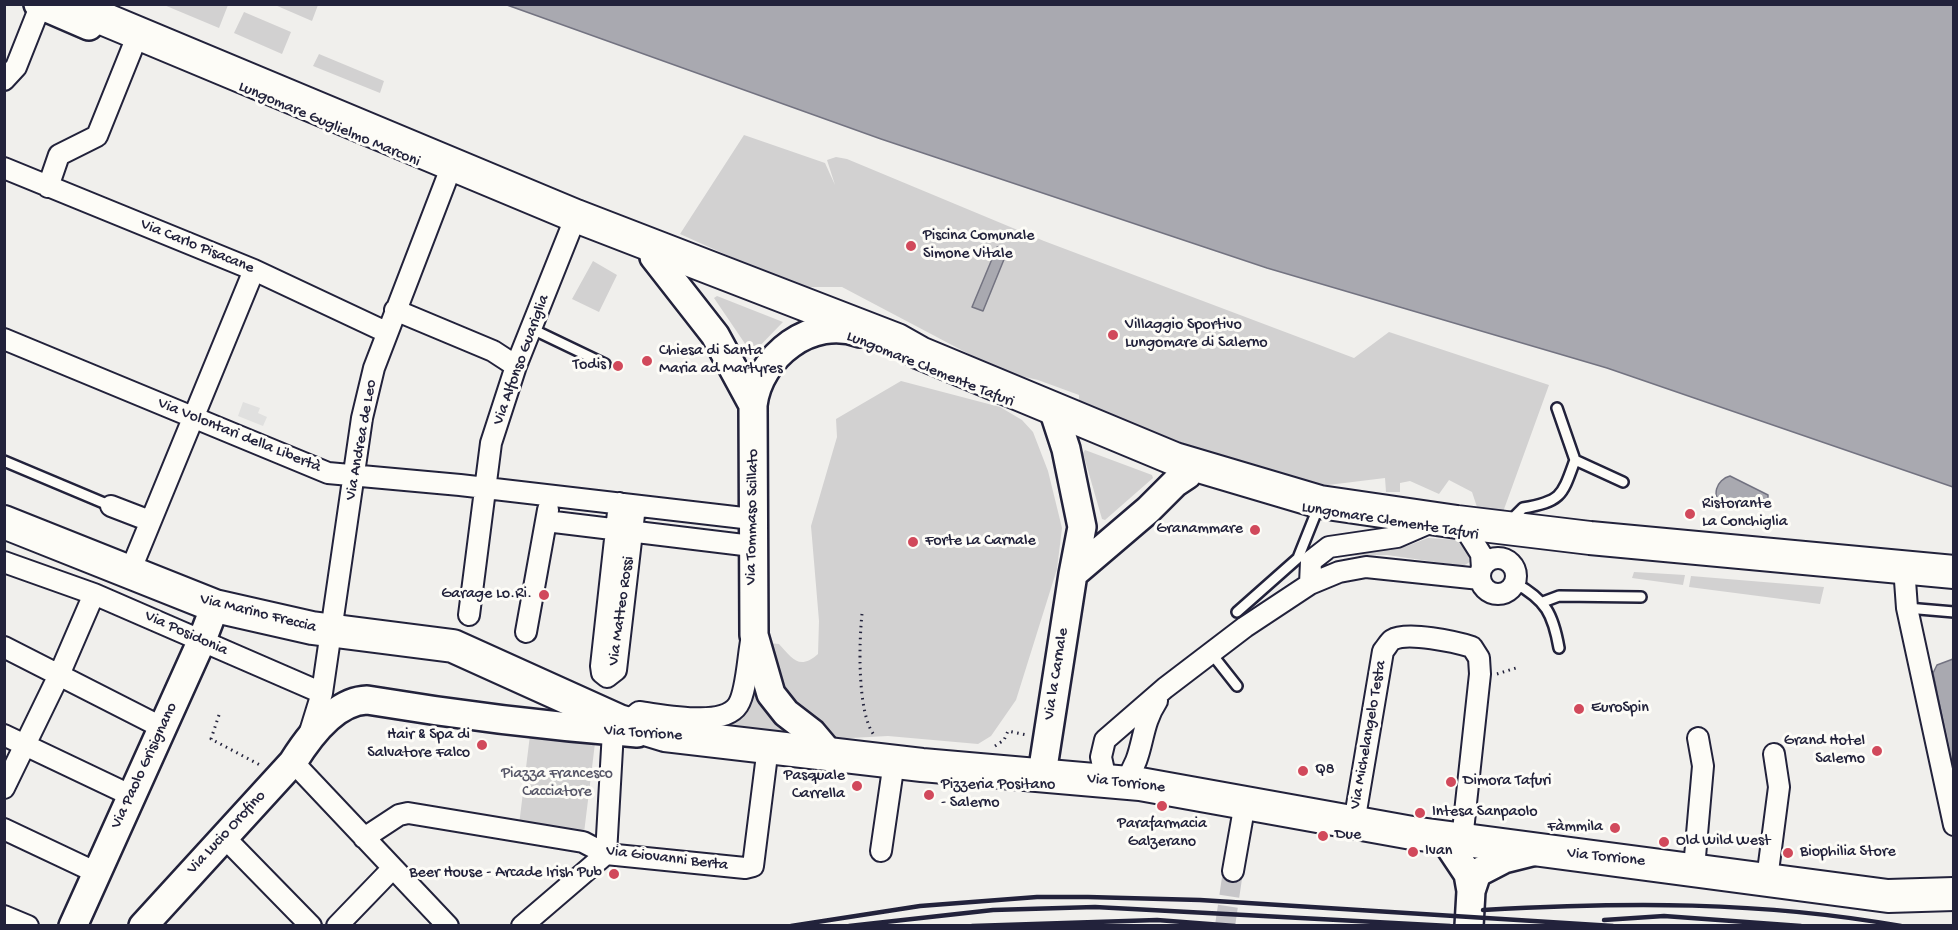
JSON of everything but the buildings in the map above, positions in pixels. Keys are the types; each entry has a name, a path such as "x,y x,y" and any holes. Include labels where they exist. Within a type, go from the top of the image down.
{"main road":[{"name":"Lungomare Guglielmo Marconi","path":"47,5 136,39 623,240"},
{"name":"Lungomare Clemente Tafuri","path":"623,240 888,336 1055,416 1200,468 1319,507 1516,540 1904,573 1953,572"},
{"name":"Via Marino Freccia","path":"4,522 129,574 215,606 332,631 453,646 619,727"},
{"name":"Via Torrione","path":"619,727 665,735 768,747 828,752 888,751 1042,774 1115,781 1453,839 1537,851 1694,868 1888,896 1953,894"}],"street":[{"path":"4,80 16,67 47,5"},
{"path":"48,188 59,155 97,136 136,39"},
{"name":"Via Carlo Pisacane","path":"4,168 48,188 254,270 386,332"},
{"name":"Via Andrea de Leo","path":"322,693 362,418 386,332 450,170"},
{"name":"Via Alfonso Guariglia","path":"469,615 491,443 516,366 575,221"},
{"name":"Lungomare Clemente Tafuri","path":"623,240 654,257 828,328 1055,416 1187,475 1319,507"},
{"name":"Via Tommaso Scillato","path":"654,257 715,335 753,405"},
{"path":"129,574 254,270"},
{"path":"395,310 493,351 516,366"},
{"name":"Via Tommaso Scillato","path":"619,727 639,712 715,718 732,712 739,704 753,630 752,532 755,429 753,405 757,384 778,354 803,336 841,326 893,346 920,353"},
{"name":"Via Volontari della Libertà","path":"4,339 328,473 355,478 627,504 752,532"},
{"name":"Via la Carnale","path":"1042,774 1082,526 1055,416"},
{"path":"1073,574 1148,510 1175,483 1187,475"},
{"path":"526,632 549,496"},
{"name":"Via Matteo Rossi","path":"624,532 601,666 602,673 607,677 616,670 627,504"},
{"path":"111,506 150,521"},
{"path":"546,521 624,532 752,532"},
{"path":"1310,584 1311,561 1329,547 1392,538 1427,524"},
{"name":"Lungomare Clemente Tafuri","path":"1427,524 1469,535 1516,540"},
{"path":"1469,535 1481,554 1481,574 1486,589 1496,594 1508,591 1515,583 1516,540"},
{"path":"1481,574 1516,540"},
{"name":"Via Posidonia","path":"4,562 94,594 322,693"},
{"path":"1165,688 1145,722 1140,754 1115,781 1101,757 1106,740 1165,688 1210,653 1310,584 1339,572 1366,567 1481,574"},
{"path":"1904,573 1907,608 1953,825"},
{"name":"Lungomare Clemente Tafuri","path":"1904,573 1953,585"},
{"path":"4,788 59,675 94,594"},
{"name":"Via Paolo Grisignano","path":"73,926 130,795 163,728 215,606"},
{"name":"Via Tommaso Scillato","path":"753,630 771,694 786,713 812,733 828,752"},
{"name":"Via Michelangelo Testa","path":"1354,823 1383,651 1392,640 1402,637 1452,641 1472,647 1479,658 1480,675 1453,839"},
{"path":"4,647 163,728"},
{"path":"308,737 322,693"},
{"name":"Via Torrione","path":"308,737 347,706 367,700 479,718 571,729 619,727"},
{"path":"522,926 606,854 619,727"},
{"path":"4,735 130,795"},
{"name":"Via Lucio Orofino","path":"143,926 286,769 308,737"},
{"path":"1694,868 1703,766 1698,738"},
{"name":"Via Giovanni Berta","path":"364,838 399,815 408,813 584,843 606,854 746,868 753,866 768,747"},
{"path":"882,851 888,751"},
{"path":"1767,879 1779,787 1774,754"},
{"path":"286,769 364,838 448,926"},
{"path":"1233,871 1245,803"},
{"path":"4,829 97,873"},
{"path":"224,837 311,926"},
{"path":"1453,839 1468,874 1471,891"},
{"path":"1469,926 1474,877 1485,867 1504,859 1537,851"},
{"path":"337,926 393,868"},
{"path":"1888,896 1953,907"},
{"path":"4,916 28,926"}],"lane":[{"path":"532,329 604,364"},
{"path":"1516,540 1516,515 1523,508 1550,503 1563,493 1575,460 1558,418 1557,408"},
{"path":"1575,460 1623,482"},
{"path":"4,461 111,506"},
{"path":"1237,612 1298,558 1319,507"},
{"path":"1515,583 1543,602 1552,618 1559,648"},
{"path":"1543,602 1559,596 1641,597"},
{"path":"1907,608 1953,612"},
{"path":"1210,653 1237,686"}],"path":[{"path":"862,614 859,643 865,712 873,734 888,751"},
{"path":"219,715 211,739 286,769"},
{"path":"986,749 1004,740 1008,731 1047,738"}],"shaded area":[{"path":"507,5 1953,5 1953,487 1607,368 1267,268 881,139"},
{"path":"997,247 1007,252 983,311 972,307"},
{"path":"243,402 260,408 258,413 267,417 263,426 238,416"},
{"path":"1730,476 1768,495 1768,506 1740,506 1720,501 1716,493 1718,485"},
{"path":"1954,659 1953,770 1933,673 1937,665"}],"green space":[{"path":"164,5 228,5 219,28"},
{"path":"275,5 318,5 312,21"},
{"path":"244,12 291,32 282,54 234,33"},
{"path":"319,54 384,81 380,93 313,66"},
{"name":"Villaggio Sportivo Lungomare di Salerno","path":"744,135 825,163 835,185 827,160 836,157 847,159 1044,241 1354,358 1389,332 1549,385 1503,512 1478,510 1472,492 1449,480 1439,494 1410,481 1400,483 1400,492 1386,492 1385,478 1328,485 1299,480 1203,451 1079,402 1079,395 1038,380 1003,372 842,287 806,287 787,282 680,234"},
{"path":"593,261 617,275 599,312 572,299"},
{"path":"717,296 783,322 752,354 714,298"},
{"path":"901,381 1000,407 1022,420 1033,432 1048,471 1062,528 1057,569 1016,700 991,736 978,744 888,736 832,739 786,703 769,643 779,644 796,661 806,662 818,654 819,621 811,526 837,437 836,419"},
{"path":"1085,450 1152,475 1153,478 1105,520 1102,519 1083,453"},
{"path":"1428,538 1457,540 1468,554 1470,562 1463,566 1387,555 1336,556 1335,552 1407,546"},
{"path":"1634,572 1685,575 1683,585 1632,578"},
{"path":"1691,576 1824,587 1820,604 1689,587"},
{"path":"755,677 799,739 699,730"},
{"name":"Piazza Francesco Cacciatore","path":"530,735 595,743 584,833 519,825"}],"tunnel":[{"path":"1225,926 1233,871"}],"railway":[{"path":"791,926 920,906 1037,897 1200,900 1613,926"},
{"path":"1483,910 1640,905 1692,906 1796,912 1901,926"},
{"path":"849,926 993,910 1095,907 1450,926"},
{"path":"1604,920 1664,916 1801,926"},
{"path":"972,926 1157,920 1235,926"}],"place":[{"name":"Piscina Comunale Simone Vitale","path":"911,246"},
{"name":"Villaggio Sportivo Lungomare di Salerno","path":"1113,335"},
{"name":"Chiesa di Santa Maria ad Martyres","path":"647,361"},
{"name":"Todis","path":"618,366"},
{"name":"Ristorante La Conchiglia","path":"1690,514"},
{"name":"Granammare","path":"1255,530"},
{"name":"Forte La Carnale","path":"913,542"},
{"name":"Garage Lo.Ri.","path":"544,595"},
{"name":"EuroSpin","path":"1579,709"},
{"name":"Hair & Spa di Salvatore Falco","path":"482,745"},
{"name":"Grand Hotel Salerno","path":"1877,751"},
{"name":"Q8","path":"1303,771"},
{"name":"Dimora Tafuri","path":"1451,782"},
{"name":"Pasquale Carrella","path":"857,786"},
{"name":"Pizzeria Positano - Salerno","path":"929,795"},
{"name":"Parafarmacia Galzerano","path":"1162,806"},
{"name":"Intesa Sanpaolo","path":"1420,813"},
{"name":"Fàmmila","path":"1615,828"},
{"name":"Due","path":"1323,836"},
{"name":"Old Wild West","path":"1664,842"},
{"name":"Ivan","path":"1413,852"},
{"name":"Biophilia Store","path":"1788,853"},
{"name":"Beer House - Arcade Irish Pub","path":"614,874"}]}
